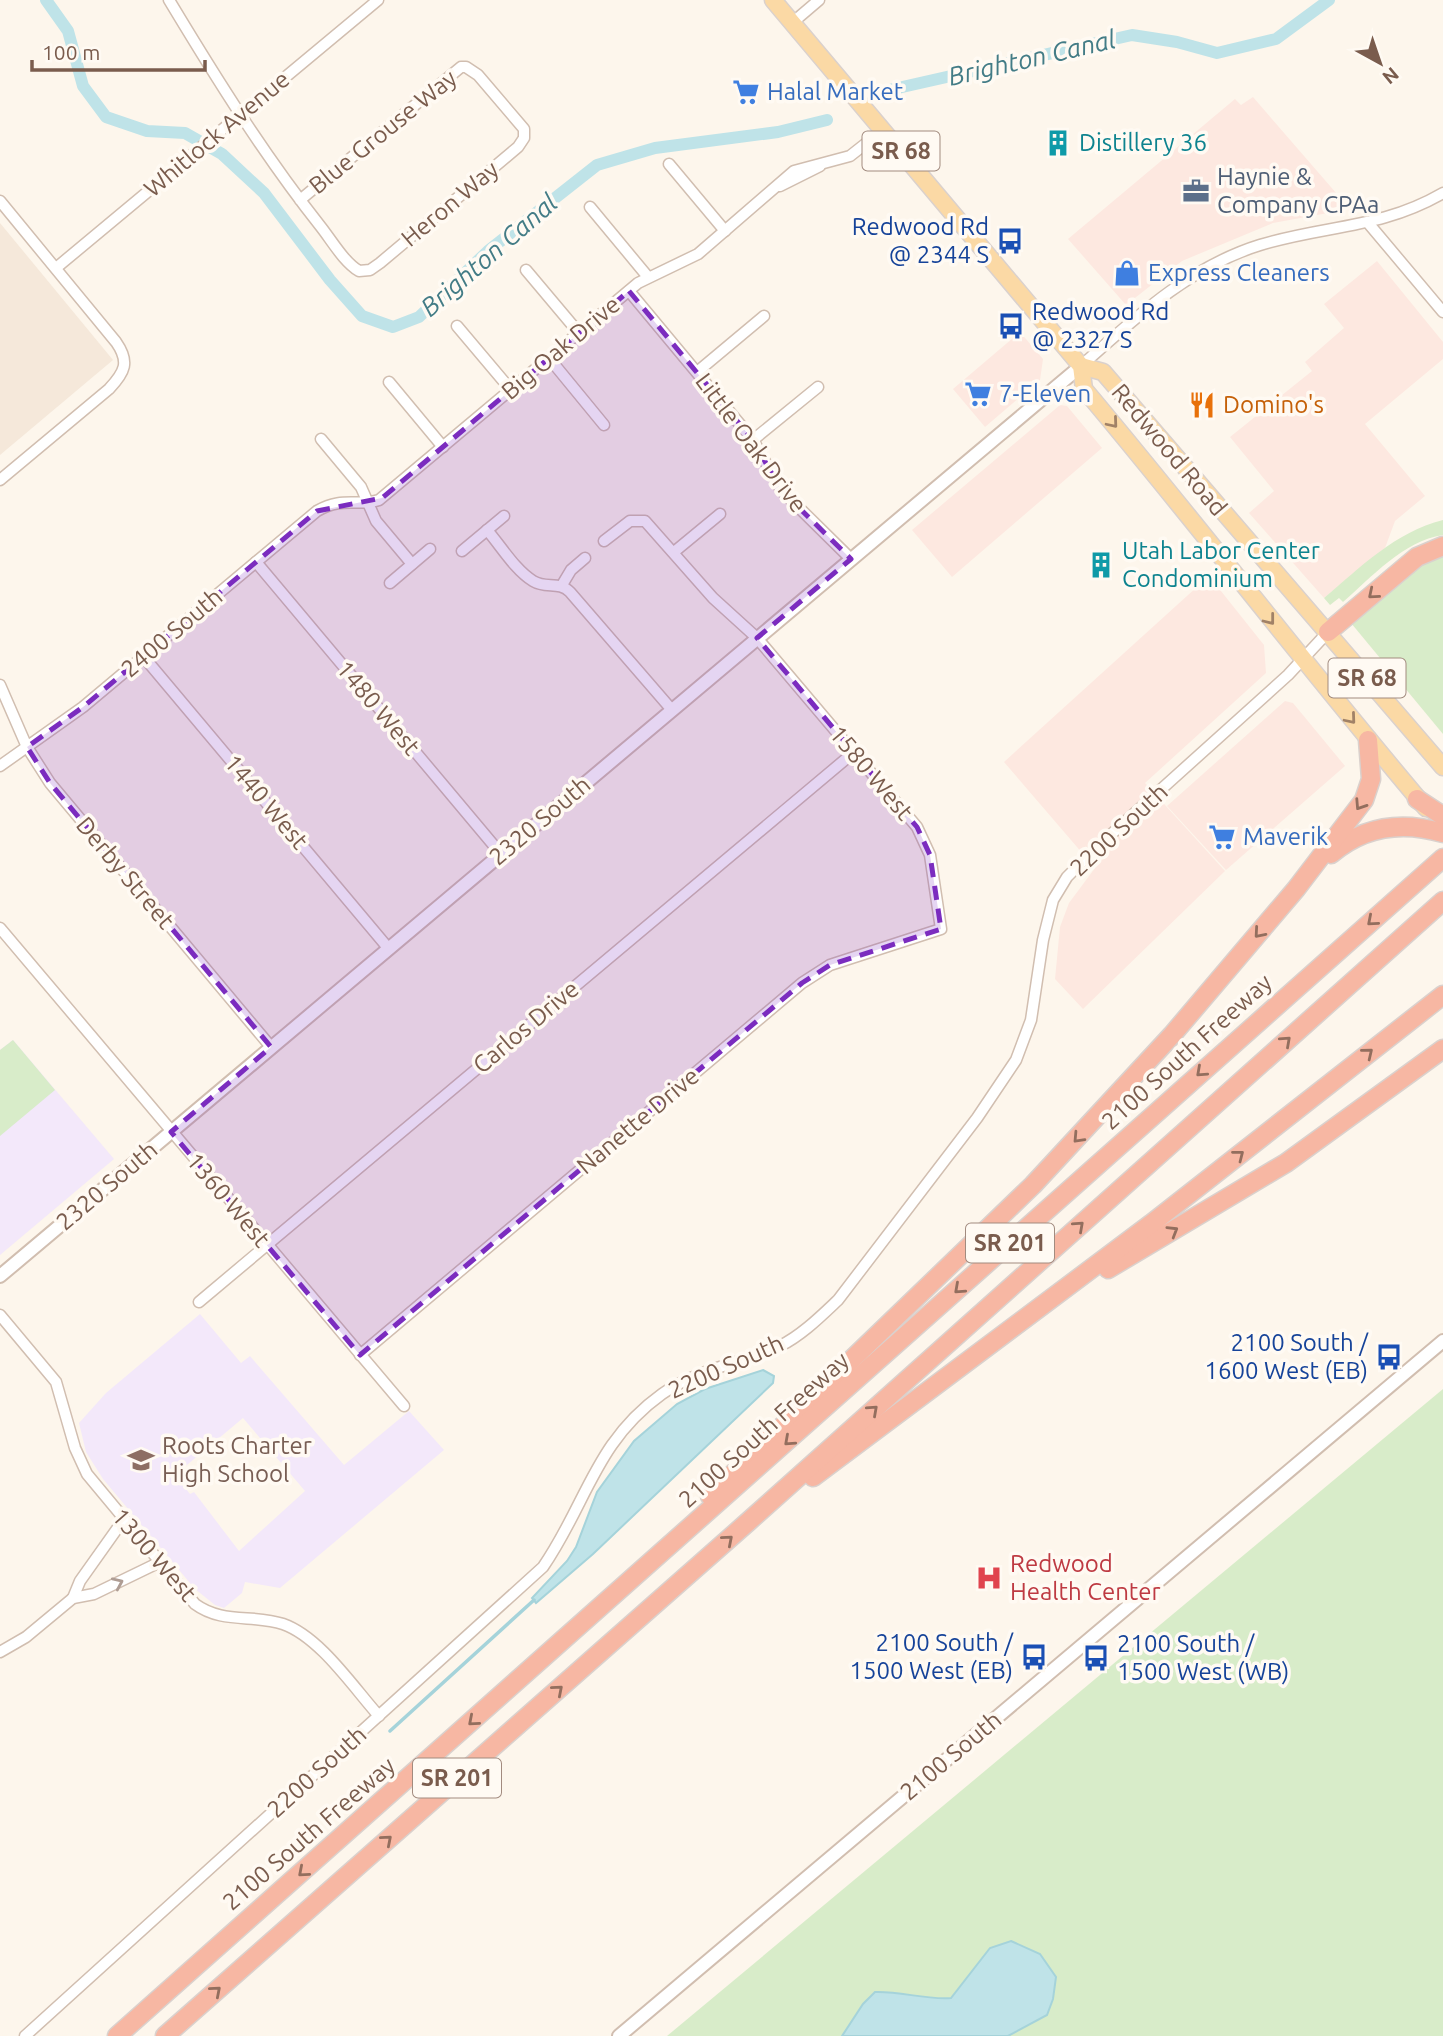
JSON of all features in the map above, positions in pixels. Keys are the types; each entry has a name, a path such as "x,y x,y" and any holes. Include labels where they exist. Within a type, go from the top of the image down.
{"highway":[{"path":"1328,632 1417,557 1443,546"},
{"path":"598,1611 645,1556 1053,1166 1144,1067 1296,889 1364,800 1371,779 1368,740"},
{"path":"1418,799 1443,816"},
{"path":"1296,889 1343,844 1368,831 1409,826 1443,831"},
{"name":"2100 South Freeway","path":"117,2036 1443,858"},
{"name":"SR 201","path":"165,2036 749,1521 1442,901"},
{"path":"1407,1021 1443,986"},
{"path":"749,1521 858,1446 1030,1316 1443,995"},
{"path":"1030,1316 1286,1163 1443,1049"}],"main road":[{"name":"Redwood Road","path":"774,0 1081,366 1084,389 1175,498 1302,661 1443,831"},
{"name":"Redwood Road","path":"1081,366 1103,372 1212,502 1443,767"}],"street":[{"path":"169,0 239,115 300,200"},
{"name":"Whitlock Avenue","path":"55,268 378,0"},
{"path":"792,23 820,0"},
{"name":"Heron Way","path":"300,200 351,265 364,272 388,257 518,147 524,138 524,129 478,75 466,66"},
{"name":"Blue Grouse Way","path":"300,200 452,72 466,66"},
{"name":"Big Oak Drive","path":"368,503 379,500 629,291 648,278 688,261 779,186 823,164 849,156 883,130"},
{"path":"668,164 725,231"},
{"path":"1081,366 1142,313 1208,266 1275,240 1369,223 1443,193"},
{"path":"0,201 121,349 126,365 121,376 109,389 0,480"},
{"path":"590,207 648,278"},
{"path":"1369,223 1443,312"},
{"path":"526,270 579,333"},
{"name":"Little Oak Drive","path":"629,291 753,440 781,490 851,559"},
{"path":"697,372 764,316"},
{"path":"457,326 511,390"},
{"path":"549,358 604,425"},
{"name":"2320 South","path":"0,1276 1081,366"},
{"path":"389,382 443,447"},
{"path":"753,440 818,387"},
{"path":"321,439 365,492 376,521 412,564"},
{"name":"2400 South","path":"0,766 83,707 317,511 344,502 368,503"},
{"path":"674,552 720,514"},
{"path":"462,551 504,516"},
{"name":"1580 West","path":"604,541 626,523 639,520 650,526 713,598 757,638 916,827 930,855 941,929"},
{"path":"487,530 530,579 540,584 562,585 672,710"},
{"path":"390,583 430,549"},
{"path":"562,585 571,570 585,558"},
{"name":"1480 West","path":"256,562 500,854"},
{"name":"2200 South","path":"25,2036 543,1567 564,1537 601,1458 619,1431 640,1411 665,1392 704,1374 782,1345 813,1324 838,1300 977,1118 1016,1060 1034,1008 1047,918 1067,877 1093,850 1302,661 1328,632"},
{"name":"1440 West","path":"143,656 388,948"},
{"name":"Derby Street","path":"0,685 27,747 50,783 271,1048"},
{"name":"Carlos Drive","path":"199,1302 853,753"},
{"name":"1360 West","path":"0,928 404,1406"},
{"name":"Nanette Drive","path":"360,1355 802,983 830,965 941,929"},
{"name":"1300 West","path":"0,1315 56,1382 79,1460 100,1492 195,1604 207,1613 220,1617 279,1623 302,1633 379,1716"},
{"name":"2100 South","path":"619,2036 1443,1341"},
{"path":"0,1652 26,1637 73,1598 80,1581 124,1519"},
{"path":"73,1598 94,1594 160,1562"}],"highlighted area":[{"path":"629,291 753,440 781,490 851,559 757,638 917,827 930,855 941,929 830,965 802,983 360,1355 171,1132 271,1047 50,783 27,747 83,707 317,511 382,498"}],"shaded area":[{"path":"1253,97 1350,209 1273,223 1182,261 1126,305 1068,239 1235,99 1241,105"},
{"path":"0,223 113,360 0,455"},
{"path":"1377,261 1443,342 1443,359 1365,424 1425,496 1395,521 1385,548 1324,598 1249,513 1274,491 1230,437 1312,371 1305,362 1344,328 1324,304"},
{"name":"7-Eleven","path":"1020,332 1043,359 1040,380 985,427 953,389"},
{"path":"1060,405 1067,406 1102,448 952,577 912,530"},
{"path":"1209,576 1264,645 1266,673 1145,783 1225,871 1083,1009 1055,979 1060,927 1069,903 1095,868 1004,762"},
{"path":"1285,701 1293,703 1345,766 1226,870 1167,806"},
{"path":"13,1040 114,1159 0,1255 0,1050"},
{"name":"Roots Charter High School","path":"200,1314 241,1363 250,1356 344,1465 409,1411 444,1450 280,1588 245,1582 242,1593 224,1608 215,1605 195,1589 103,1479 86,1452 79,1423 106,1393","holes":["243,1418 305,1491 239,1551 194,1492 190,1494 175,1475"]}],"green space":[{"path":"1443,520 1443,535 1415,544 1401,552 1343,602 1339,598 1330,605 1324,598 1394,542"},
{"path":"1443,553 1443,734 1351,623 1425,561"},
{"path":"13,1040 55,1090 0,1136 0,1050"},
{"path":"1443,1389 1443,2036 667,2036"}],"water":[{"path":"763,1370 774,1376 773,1383 593,1554 536,1603 532,1598 567,1561 576,1547 597,1492 634,1441 677,1404 705,1389"},
{"path":"1011,1941 1040,1954 1056,1977 1053,1999 1047,2015 1008,2036 842,2036 863,2004 875,1992 951,1998 990,1948"}],"waterway":[{"name":"Brighton Canal","path":"46,0 68,31 83,86 106,117 147,131 185,133 222,154 264,193 330,280 362,316 393,327 419,317 488,251 597,165 655,148 778,132 827,120"},
{"name":"Brighton Canal","path":"889,90 1132,35 1177,42 1217,53 1276,39 1329,0"},
{"path":"390,1731 534,1600"}],"place":[{"name":"Halal Market","path":"746,92"},
{"name":"Distillery 36","path":"1058,143"},
{"name":"Haynie & Company CPAa","path":"1196,191"},
{"name":"Redwood Rd @ 2344 S","path":"1010,241"},
{"name":"Express Cleaners","path":"1127,273"},
{"name":"Redwood Rd @ 2327 S","path":"1011,326"},
{"name":"7-Eleven","path":"978,394"},
{"name":"Domino's","path":"1202,405"},
{"name":"Utah Labor Center Condominium","path":"1101,565"},
{"name":"Maverik","path":"1222,837"},
{"name":"2100 South / 1600 West (EB)","path":"1389,1357"},
{"name":"Roots Charter High School","path":"141,1460"},
{"name":"Redwood Health Center","path":"989,1578"},
{"name":"2100 South / 1500 West (EB)","path":"1034,1657"},
{"name":"2100 South / 1500 West (WB)","path":"1096,1658"}]}
